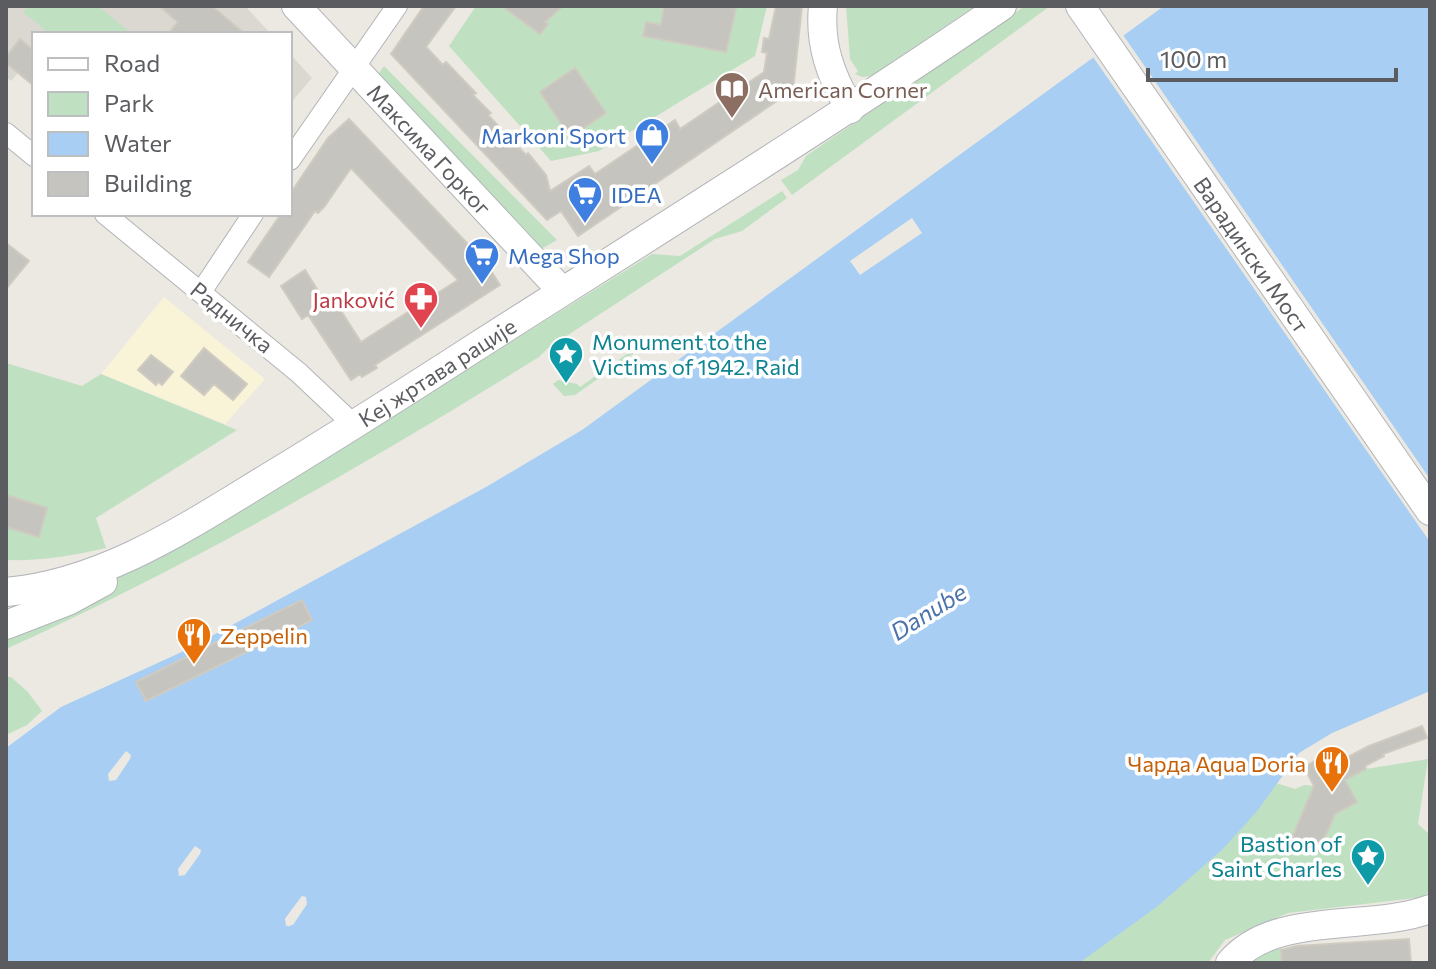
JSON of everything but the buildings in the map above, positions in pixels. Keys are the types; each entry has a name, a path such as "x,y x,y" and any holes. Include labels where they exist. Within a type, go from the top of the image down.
{"main road":[{"name":"Максима Горког","path":"296,6 562,291"},
{"path":"823,6 828,67 850,109"},
{"name":"Кеј жртава рације","path":"6,592 63,582 142,552 354,425 850,109 1002,6"},
{"name":"Варадински Мост","path":"1085,13 1430,511"},
{"path":"6,625 68,601 105,581 142,552"},
{"path":"1230,963 1258,942 1287,931 1400,918 1430,909"}],"street":[{"path":"292,157 397,6"},
{"path":"6,133 32,154"},
{"name":"Радничка","path":"107,216 299,373 354,425"},
{"path":"201,292 252,216"}],"shaded area":[{"path":"6,6 245,6 269,32 32,32 32,84 18,73 11,81 6,77"},
{"path":"292,56 312,78 292,102"},
{"path":"164,297 265,379 225,424 101,374"}],"green space":[{"path":"28,6 98,6 130,32 48,32 23,12"},
{"path":"476,6 767,6 755,56 599,151 551,161 449,46"},
{"path":"846,6 975,6 872,76 862,77 855,74 858,71 850,59"},
{"path":"1025,6 1050,6 792,195 781,180 798,170 806,156"},
{"path":"384,66 557,240 541,249 377,76"},
{"path":"782,191 787,198 742,231 715,239 548,348 539,357 409,436 211,548 6,649 6,624 94,591 394,415 652,254 680,256"},
{"path":"631,351 633,354 575,395 564,396 553,384 558,380 580,387"},
{"path":"6,363 82,386 101,374 237,430 96,518 106,548 32,560 6,560"},
{"path":"6,677 11,677 28,692 42,711 27,725 6,735"},
{"path":"1428,759 1418,824 1430,835 1430,890 1424,897 1288,913 1225,940 1208,963 1079,963 1210,859 1256,810 1276,783 1295,789 1304,785 1314,786 1300,852 1303,845 1319,851 1335,814 1356,802 1345,780 1366,769"},
{"path":"1281,947 1282,963 1248,963 1273,948"}],"water":[{"name":"Danube","path":"1164,6 1430,6 1430,691 1332,733 1299,753 1258,810 1223,849 1158,906 1079,963 6,963 6,748 61,707 184,651 486,487 582,430","holes":["302,896 307,904 289,927 285,919"]}],"pier":[{"path":"1121,32 1430,479 1430,542 1091,54"},
{"path":"912,218 922,233 860,275 850,261"},
{"path":"126,751 131,755 130,759 116,780 109,781 108,774"},
{"path":"195,846 201,850 200,854 185,875 179,876 178,869"},
{"path":"302,896 306,897 307,904 293,925 286,926 285,919"}],"place":[{"name":"American Corner","path":"732,120"},
{"name":"Markoni Sport","path":"652,166"},
{"name":"IDEA","path":"585,225"},
{"name":"Mega Shop","path":"482,286"},
{"name":"Janković","path":"421,330"},
{"name":"Monument to the Victims of 1942. Raid","path":"566,385"},
{"name":"Zeppelin","path":"194,666"},
{"name":"Чарда Aqua Doria","path":"1332,794"},
{"name":"Bastion of Saint Charles","path":"1368,887"}]}
